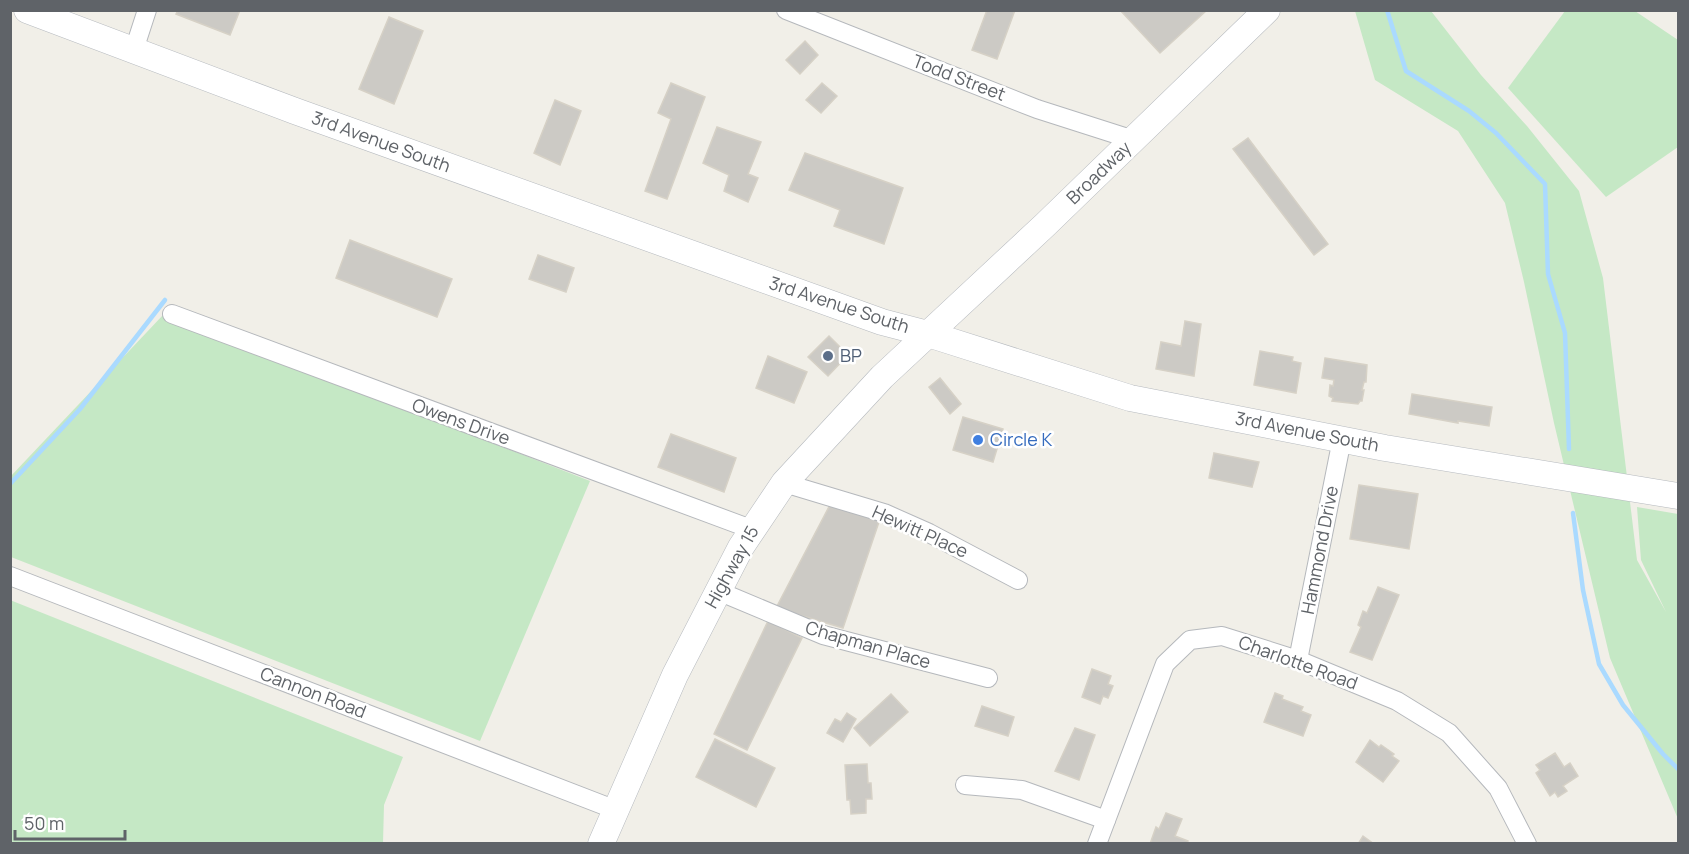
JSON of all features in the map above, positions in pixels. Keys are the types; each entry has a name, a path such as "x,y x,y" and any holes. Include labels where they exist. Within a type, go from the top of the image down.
{"main road":[{"name":"3rd Avenue South","path":"27,10 295,111 882,322 928,334 1130,398 1342,439 1678,496"},
{"name":"Broadway","path":"928,334 1134,140 1267,10"},
{"name":"Highway 15","path":"601,843 675,675 751,529 784,483 882,377 928,334"}],"street":[{"path":"134,50 147,10"},
{"name":"Todd Street","path":"786,10 1037,109 1134,140"},
{"name":"Owens Drive","path":"172,314 751,529"},
{"name":"Hammond Drive","path":"1298,660 1342,439"},
{"name":"Hewitt Place","path":"784,483 884,513 929,533 1018,580"},
{"name":"Cannon Road","path":"10,576 616,810"},
{"name":"Chapman Place","path":"718,591 823,635 988,678"},
{"name":"Charlotte Road","path":"1097,843 1165,664 1190,640 1222,636 1298,660 1396,700 1449,733 1498,788 1527,843"},
{"path":"965,785 1022,790 1106,820"}],"green space":[{"path":"1355,11 1431,11 1481,75 1527,126 1579,191 1603,278 1637,560 1666,612 1641,560 1637,507 1678,514 1678,819 1610,658 1505,203 1458,131 1375,80"},
{"path":"1565,11 1635,11 1678,40 1678,147 1606,197 1508,88"},
{"path":"163,315 590,481 480,741 11,557 10,477"},
{"path":"10,600 403,757 384,805 383,843 11,843"}],"building":[{"path":"178,10 240,10 230,35 176,14"},
{"path":"987,10 1015,10 997,59 972,50"},
{"path":"1120,10 1207,10 1160,53"},
{"path":"389,17 423,31 394,104 359,89"},
{"path":"805,41 818,55 800,74 786,60"},
{"path":"671,83 705,97 667,199 645,191 671,119 658,113"},
{"path":"822,83 837,96 821,113 806,100"},
{"path":"555,100 581,111 560,165 534,153"},
{"path":"717,127 761,142 748,174 758,178 748,202 724,191 729,175 703,163"},
{"path":"1248,138 1328,244 1314,255 1233,149"},
{"path":"805,153 903,188 884,244 834,226 840,210 789,190"},
{"path":"350,240 452,279 437,317 336,278"},
{"path":"538,255 574,268 566,292 529,279"},
{"path":"1185,321 1201,324 1194,376 1156,369 1161,342 1181,346"},
{"name":"BP","path":"829,336 848,355 828,376 808,357"},
{"path":"1260,351 1293,357 1292,361 1301,363 1296,393 1254,385"},
{"path":"768,356 807,372 794,403 756,388"},
{"path":"1325,358 1367,365 1362,401 1358,404 1332,401 1333,398 1329,396 1330,385 1333,386 1334,380 1322,378"},
{"name":"Circle K","path":"940,378 961,404 950,414 929,387"},
{"path":"1412,394 1492,407 1489,426 1409,414"},
{"name":"Circle K","path":"963,417 1003,429 993,462 953,450"},
{"path":"671,434 736,458 724,492 658,467"},
{"path":"1214,453 1259,462 1252,487 1209,478"},
{"path":"1359,485 1418,494 1409,549 1350,539"},
{"path":"832,501 881,516 843,628 776,608"},
{"path":"1378,587 1399,595 1372,660 1350,652 1361,627 1358,625 1363,611 1367,613"},
{"path":"768,621 802,638 747,750 714,734"},
{"path":"1092,669 1111,676 1108,684 1113,686 1108,698 1103,696 1100,704 1082,697"},
{"path":"1275,693 1283,696 1282,699 1303,707 1301,711 1311,715 1303,736 1264,722"},
{"path":"891,694 908,712 870,746 854,728"},
{"path":"982,706 1014,717 1008,736 975,726"},
{"path":"847,713 856,719 843,742 827,733 835,719 841,722"},
{"path":"1075,728 1095,735 1079,780 1055,771"},
{"path":"715,739 775,768 756,807 696,777"},
{"path":"1370,740 1394,754 1392,756 1399,761 1383,782 1356,762"},
{"path":"1555,753 1564,767 1570,763 1578,776 1563,786 1567,791 1558,797 1555,792 1550,796 1536,773 1540,770 1536,765"},
{"path":"867,764 872,799 866,799 866,813 851,814 850,800 847,800 845,765"},
{"path":"1166,813 1182,819 1175,836 1188,841 1187,844 1150,844 1156,827 1159,829"},
{"path":"1363,836 1374,844 1358,844"}],"waterway":[{"path":"1387,10 1406,71 1469,111 1496,133 1545,184 1548,274 1565,333 1569,449"},
{"path":"10,484 80,409 165,300"},
{"path":"1573,513 1583,590 1599,664 1623,705 1678,769"}],"place":[{"name":"BP","path":"828,356"},
{"name":"Circle K","path":"978,440"}]}
